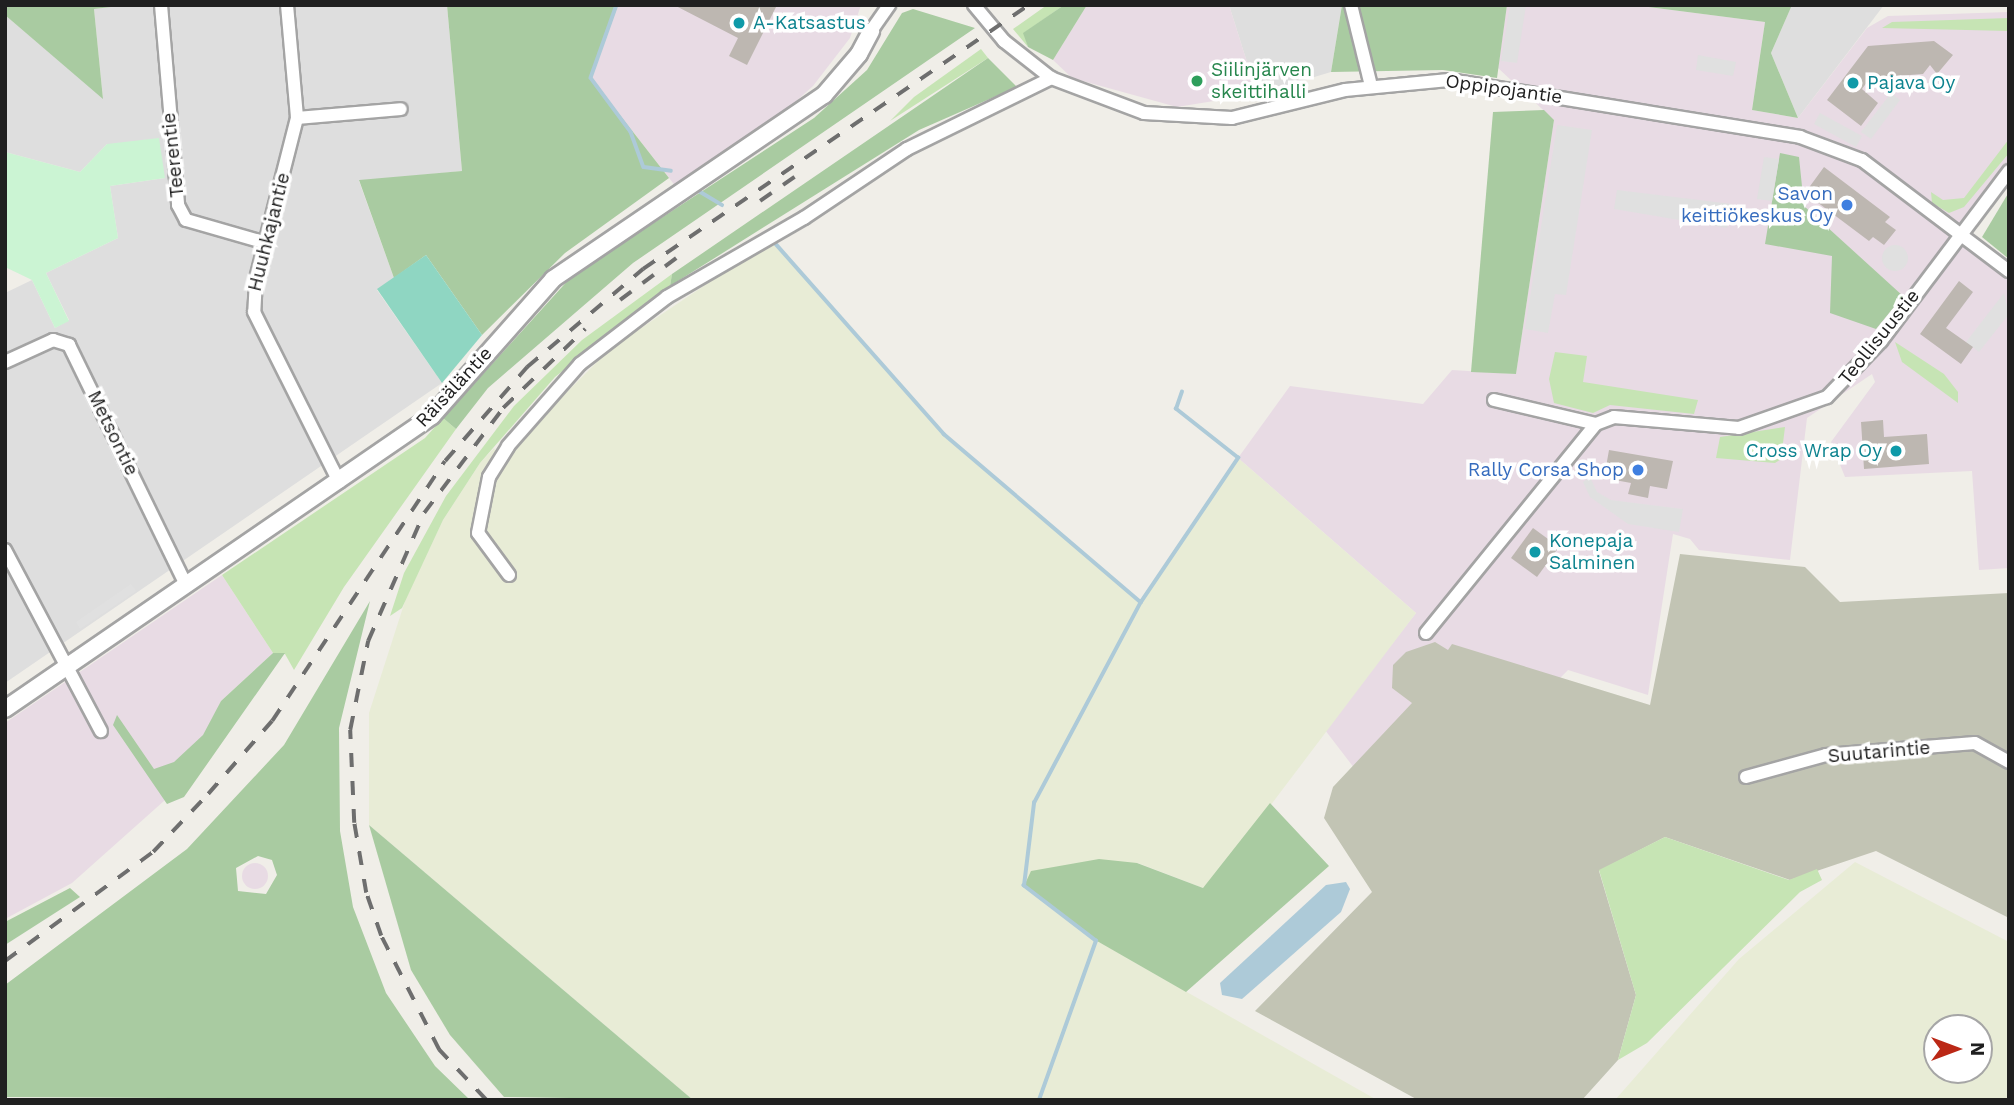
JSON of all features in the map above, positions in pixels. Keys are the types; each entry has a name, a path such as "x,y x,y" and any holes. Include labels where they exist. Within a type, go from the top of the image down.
{"street":[{"name":"Teerentie","path":"161,5 178,205 186,220 266,243"},
{"name":"Huuhkajantie","path":"287,5 297,118 266,243 254,312 339,482"},
{"path":"871,31 879,5"},
{"path":"871,31 889,5"},
{"name":"Oppipojantie","path":"974,5 1004,41 1051,78 1101,101 1187,118 1257,114 1371,86 1449,80 1807,139 1861,160 2009,271"},
{"path":"1351,5 1371,86"},
{"name":"Räisäläntie","path":"5,709 432,416 554,279 824,95 859,54 871,31"},
{"path":"509,575 478,533 489,477 539,408 580,364 667,297 804,218 907,149 1051,78"},
{"path":"297,118 401,109"},
{"name":"Teollisuustie","path":"1596,424 1614,417 1739,428 1827,397 1881,341 2009,171"},
{"name":"Metsontie","path":"5,362 53,340 69,345 186,585"},
{"path":"1426,633 1596,424 1494,400"},
{"path":"5,550 65,670 101,731"},
{"name":"Suutarintie","path":"1746,777 1826,755 1975,743 2009,762"}],"shaded area":[{"path":"128,5 447,5 462,171 359,181 394,278 377,290 442,383 5,683 5,293 32,280 55,328 69,320 46,273 118,238 110,186 165,178 107,144 80,172 5,152 5,15 103,98 94,9"},
{"path":"618,5 861,5 850,38 813,86 736,155 680,192 591,78"},
{"path":"1087,5 1229,5 1257,94 1177,107 1072,78 1053,60"},
{"path":"1229,5 1342,5 1331,72 1257,94"},
{"path":"1507,5 1633,5 1765,22 1752,110 1798,118 1867,28 1888,16 2009,12 2009,171 1959,234 2009,271 2009,568 1979,570 1972,471 1845,477 1831,442 1875,382 1872,374 1807,418 1790,560 1699,550 1690,539 1673,534 1648,695 1568,670 1554,684 1358,773 1325,730 1416,613 1238,458 1290,386 1423,404 1452,370 1516,374 1554,120 1498,68"},
{"path":"1510,5 1526,5 1517,63 1501,61"},
{"path":"1792,5 1884,5 1798,118 1771,53"},
{"path":"1698,55 1736,62 1733,76 1696,70"},
{"path":"1891,93 1900,100 1871,139 1861,132"},
{"path":"1820,113 1862,136 1856,147 1814,124"},
{"path":"1557,125 1592,130 1566,295 1555,294 1548,333 1525,329"},
{"path":"1764,157 1779,159 1772,201 1757,199"},
{"path":"1617,190 1732,204 1727,228 1614,209"},
{"path":"776,244 944,434 1140,601 1238,458 1416,613 1211,884 1203,888 1138,863 1024,886 1097,941 1377,1100 693,1100 369,825 369,713 406,598 443,520 480,463 494,448 504,467 527,432 610,349 729,269"},
{"path":"1895,245 1904,249 1908,258 1904,267 1895,271 1886,267 1882,258 1886,249"},
{"path":"2004,293 2009,314 1979,352 1966,342"},
{"path":"1590,477 1597,492 1611,500 1683,509 1679,532 1628,524 1590,497 1583,482"},
{"path":"1680,554 1805,567 1840,602 2009,593 2009,918 1876,851 1790,880 1665,837 1599,871 1636,995 1618,1060 1582,1100 1418,1100 1255,1011 1372,892 1324,818 1333,787 1412,703 1392,688 1393,665 1406,652 1435,642 1448,650 1452,644 1650,705"},
{"path":"222,575 273,653 221,701 183,784 72,883 5,919 5,723"},
{"path":"131,584 136,591 80,629 76,622"},
{"path":"1855,862 2009,942 2009,1100 1615,1100 1739,959"},
{"path":"255,863 264,867 268,876 264,885 255,889 246,885 242,876 246,867"}],"green space":[{"path":"5,5 128,5 94,9 103,99 5,15"},
{"path":"447,5 618,5 591,78 669,178 565,253 482,335 426,255 394,278 359,180 462,171"},
{"path":"1047,5 1064,5 1024,33 1028,47 1013,29"},
{"path":"1064,5 1087,5 1053,60 1028,47 1023,33"},
{"path":"1342,5 1507,5 1497,78 1443,70 1331,72"},
{"path":"1633,5 1792,5 1771,53 1798,118 1752,110 1765,22"},
{"path":"913,9 975,28 633,263 488,388 456,429 443,418 571,277 814,118 867,70 902,13"},
{"path":"2009,18 2009,31 1882,28 1892,22"},
{"path":"981,49 988,58 890,121 914,97"},
{"path":"988,58 1017,87 919,130 670,286 672,274"},
{"path":"1544,110 1554,120 1516,374 1471,372 1493,112"},
{"path":"159,138 165,178 110,186 118,238 46,273 69,321 55,328 32,280 5,267 5,152 80,172 107,144"},
{"path":"2009,139 2009,153 1964,207 1949,213 1932,203 1931,192 1943,200 1964,198"},
{"path":"1780,153 1799,157 1804,206 1903,296 1876,329 1830,313 1832,256 1765,244"},
{"path":"2009,192 2009,259 1982,237"},
{"path":"426,255 482,335 442,383 377,289"},
{"path":"672,274 670,286 555,377 480,463 443,520 402,608 390,616 404,573 446,496 514,406 582,340"},
{"path":"1895,342 1944,374 1958,392 1958,403 1902,362"},
{"path":"1555,352 1587,356 1583,382 1698,400 1694,414 1610,405 1593,413 1554,403 1549,379"},
{"path":"443,418 456,429 344,587 294,670 285,654 273,653 222,575 425,438"},
{"path":"1785,427 1781,459 1775,463 1716,458 1720,437"},
{"path":"370,601 339,728 340,831 353,907 386,993 435,1066 470,1100 5,1097 5,985 187,849 284,745","holes":["258,856 272,860 277,875 266,894 238,891 236,868"]},
{"path":"273,653 285,653 184,797 167,804 113,725 117,715 154,769 174,762 203,735 221,701"},
{"path":"1270,803 1329,866 1186,992 1097,941 1024,886 1031,871 1099,859 1137,863 1203,888"},
{"path":"369,825 693,1100 504,1097 450,1035 411,970"},
{"path":"1665,837 1789,880 1817,869 1822,880 1800,892 1647,1043 1618,1060 1636,995 1599,870"},
{"path":"70,888 80,897 5,945 5,922"}],"water":[{"path":"1346,882 1350,889 1341,912 1242,999 1222,995 1220,983 1326,885"}],"building":[{"name":"A-Katsastus","path":"674,5 777,5 747,65 729,56 738,38"},
{"name":"Pajava Oy","path":"1934,41 1953,55 1937,74 1930,65 1923,74 1870,78 1862,89 1878,103 1861,126 1827,100 1868,46"},
{"name":"Savon keittiökeskus Oy","path":"1824,167 1890,217 1885,222 1896,230 1884,245 1873,237 1869,241 1805,193"},
{"path":"1959,281 1973,292 1946,328 1973,347 1961,364 1920,334"},
{"name":"Cross Wrap Oy","path":"1883,420 1884,437 1927,434 1929,464 1864,469 1861,422"},
{"name":"Rally Corsa Shop","path":"1609,450 1673,461 1667,489 1650,486 1648,498 1628,494 1631,483 1604,478"},
{"name":"Konepaja Salminen","path":"1533,528 1559,547 1537,577 1511,558"}],"waterway":[{"path":"617,5 591,78 631,132 644,167 671,171"},
{"path":"699,191 722,205"},
{"path":"776,244 944,434 1141,602"},
{"path":"1039,1100 1096,941 1024,886 1034,803 1141,602 1238,458 1176,409 1182,392"}],"railway":[{"path":"5,961 153,852 208,794 272,721 445,461 527,367 643,269 1028,5"},
{"path":"760,201 803,171"},
{"path":"620,300 679,256"},
{"path":"486,1100 439,1050 381,936 366,893 354,823 350,730 368,641 424,513 503,408 585,329"}],"place":[{"name":"A-Katsastus","path":"739,23"},
{"name":"Siilinjärven skeittihalli","path":"1197,81"},
{"name":"Pajava Oy","path":"1853,83"},
{"name":"Savon keittiökeskus Oy","path":"1847,205"},
{"name":"Cross Wrap Oy","path":"1896,451"},
{"name":"Rally Corsa Shop","path":"1638,470"},
{"name":"Konepaja Salminen","path":"1535,552"}]}
